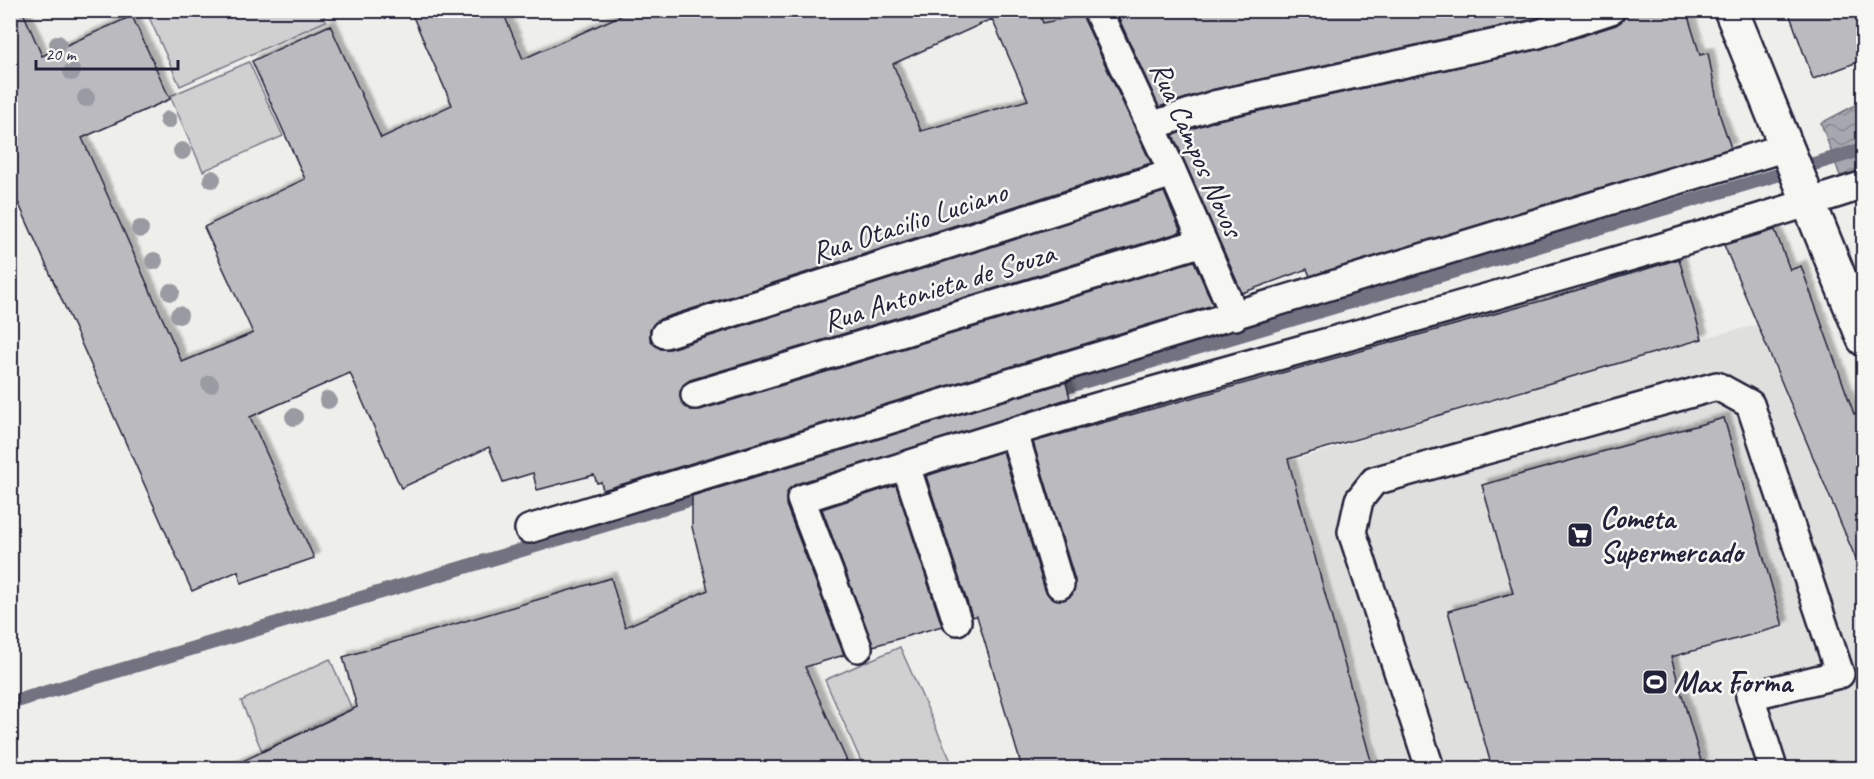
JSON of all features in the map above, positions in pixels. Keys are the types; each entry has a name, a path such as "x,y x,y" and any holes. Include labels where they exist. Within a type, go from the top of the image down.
{"street":[{"path":"1731,10 1863,339"}],"lane":[{"name":"Rua Campos Novos","path":"1097,10 1173,173 1235,316"},
{"path":"1151,126 1214,105 1538,34 1611,10"},
{"path":"529,529 1786,147"},
{"name":"Rua Otacilio Luciano","path":"665,334 1173,173"},
{"path":"858,648 801,499 1139,395 1433,315 1863,185"},
{"name":"Rua Antonieta de Souza","path":"694,395 1203,242"},
{"path":"1430,768 1352,532 1359,500 1374,481 1717,386 1750,404 1840,674 1750,696 1773,768"},
{"path":"1014,434 1060,585"},
{"path":"906,466 957,621"}],"shaded area":[{"path":"157,11 322,11 326,21 180,86 148,15"},
{"path":"249,62 283,136 203,171 170,96"},
{"name":"Cometa Supermercado","path":"1756,325 1863,579 1863,768 1379,768 1294,460 1700,339"},
{"path":"900,647 954,768 864,768 825,680"},
{"path":"330,659 352,709 262,751 241,701"}],"water":[{"path":"1863,101 1863,176 1843,184 1821,123"}],"building":[{"path":"10,10 22,10 42,56 132,16 170,99 82,138 182,362 253,333 204,227 305,179 252,61 330,25 381,138 452,105 410,10 502,10 523,59 633,10 1038,10 1043,23 1082,15 1151,163 660,319 650,330 650,339 661,349 670,349 1164,192 1181,232 690,380 683,385 680,392 684,406 691,410 700,410 1194,261 1213,305 603,490 601,482 597,483 594,475 537,490 533,473 503,482 489,447 401,488 350,373 250,417 314,558 241,583 238,571 192,591 10,184","holes":["992,19 1028,100 921,131 893,64"]},
{"path":"1115,10 1559,10 1534,19 1211,90 1159,107"},
{"path":"1626,10 1686,10 1700,55 1708,53 1720,116 1731,148 1310,276 1307,269 1242,293 1173,135 1218,120 1541,49 1616,25 1623,20"},
{"path":"1788,10 1863,10 1863,60 1813,79"},
{"path":"1775,230 1790,270 1801,266 1854,414 1863,411 1863,576 1724,245"},
{"path":"1679,259 1702,339 1288,459 1373,768 1022,768 977,616 972,617 926,476 1003,451 1045,590 1050,597 1064,600 1072,595 1075,580 1033,442 1548,299"},
{"path":"1073,380 1066,383 1070,398 796,484 789,489 786,505 844,655 805,667 850,768 228,768 357,707 343,657 611,578 625,627 708,590 692,527 692,496"},
{"path":"1724,418 1783,626 1671,657 1703,768 1492,768 1448,611 1513,593 1482,485"},
{"path":"896,485 942,626 873,646 822,509"}],"waterway":[{"path":"1049,392 1864,149"},
{"path":"10,703 709,494"}],"place":[{"name":"Cometa Supermercado","path":"1580,535"},
{"name":"Max Forma","path":"1655,682"}]}
